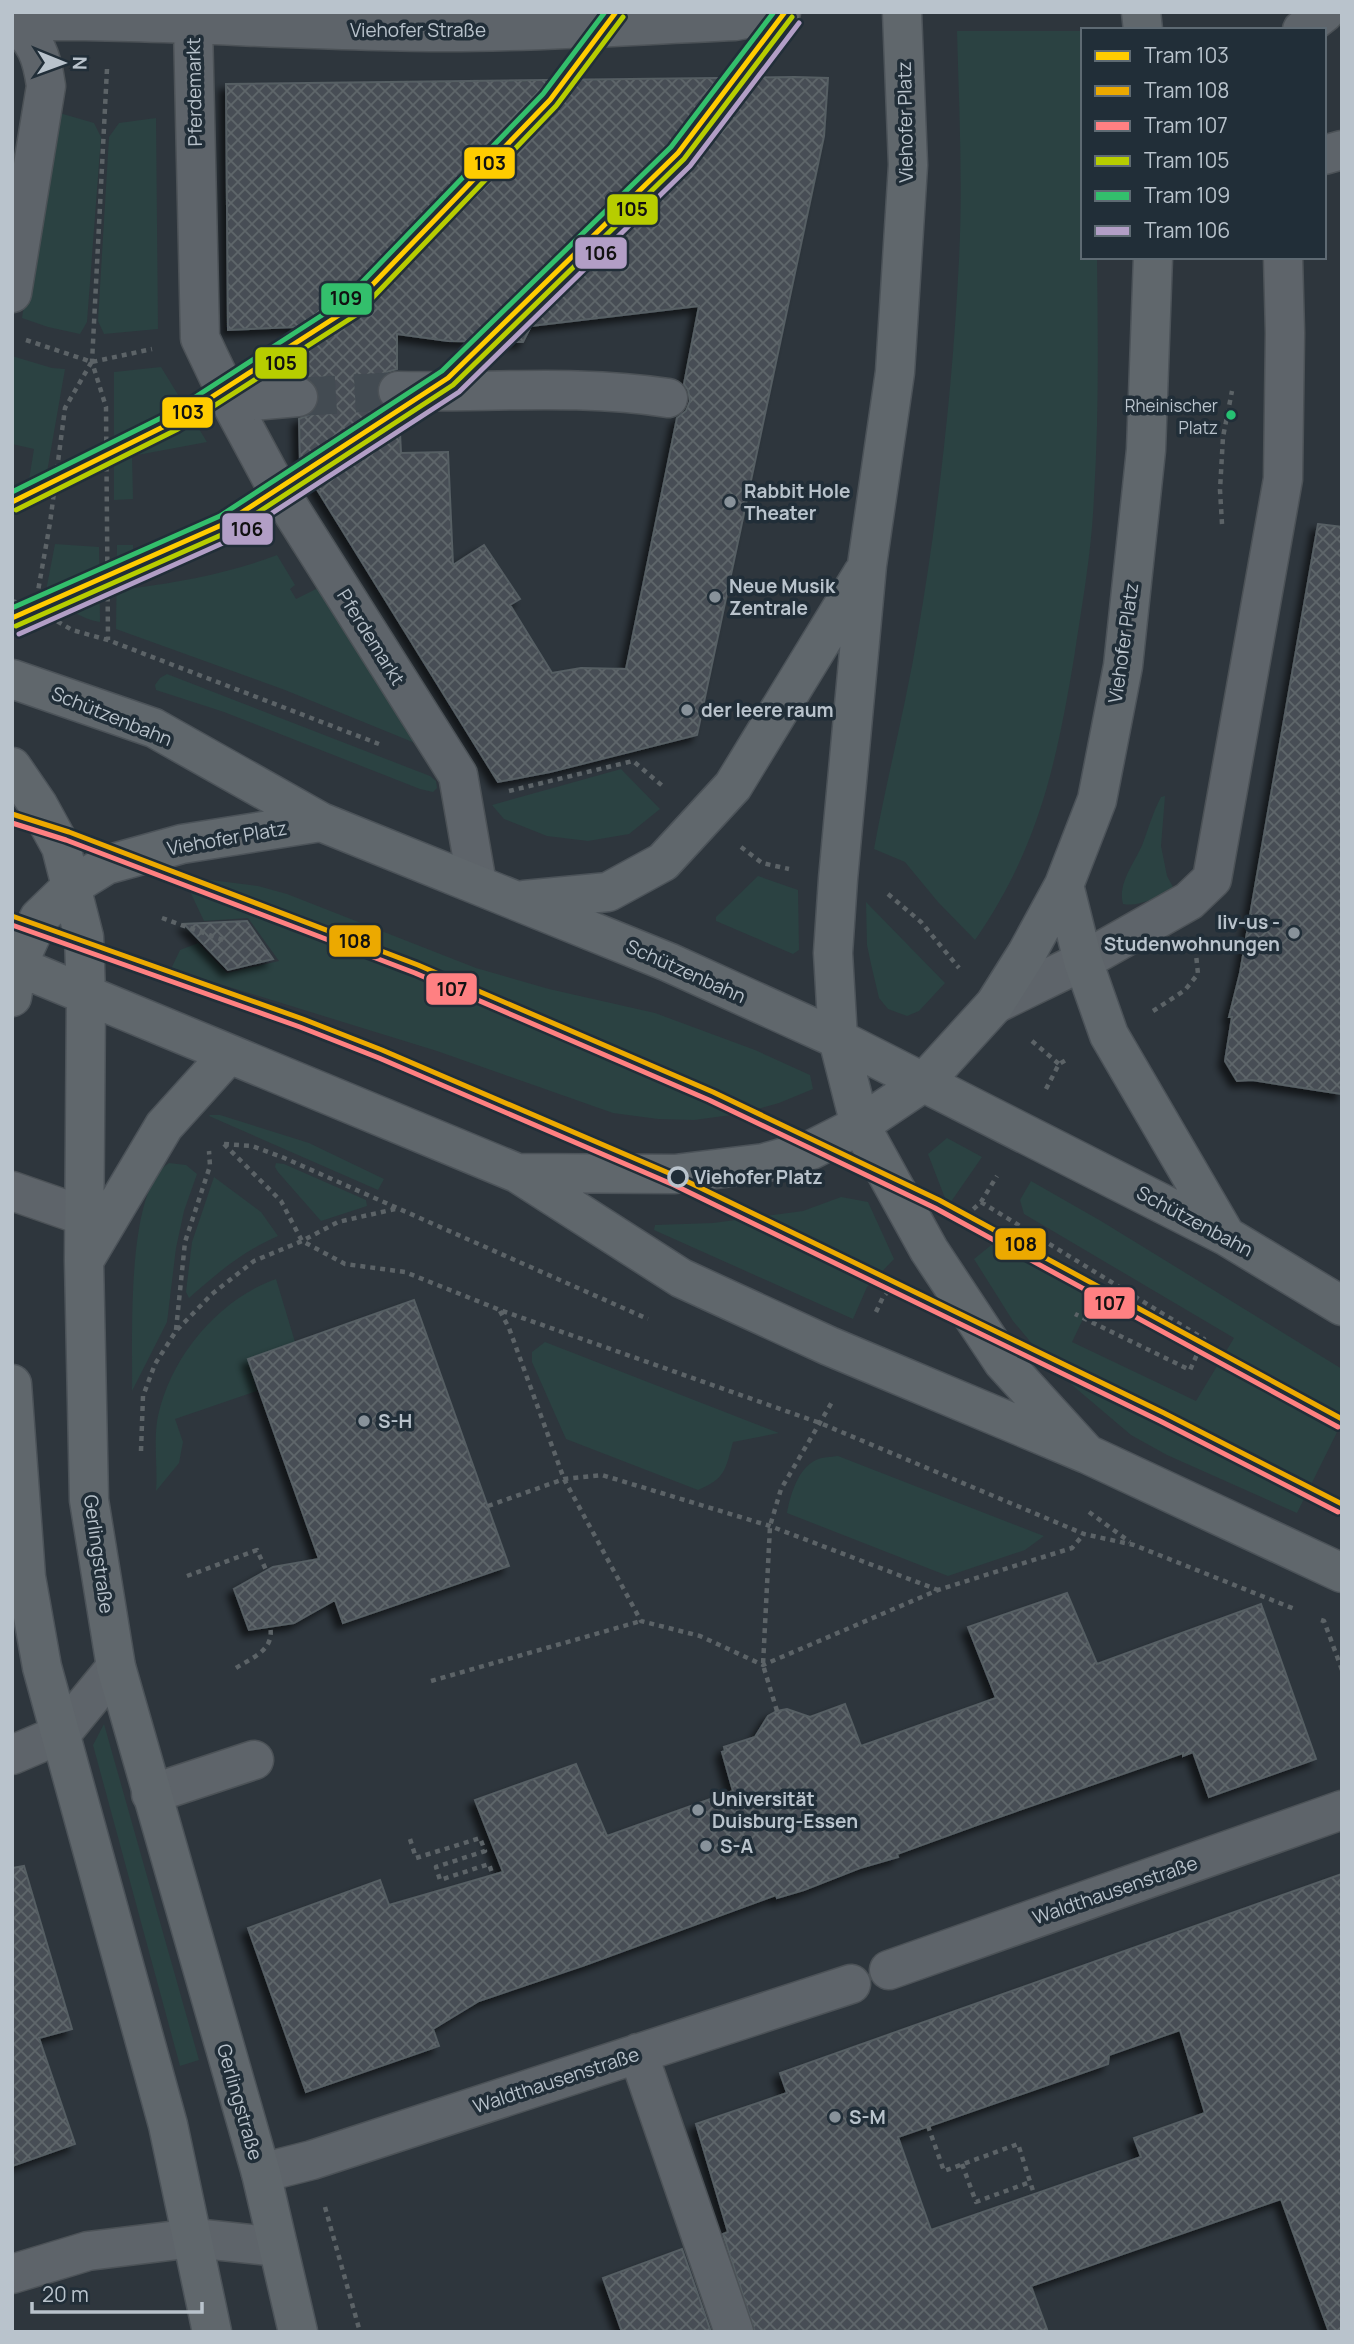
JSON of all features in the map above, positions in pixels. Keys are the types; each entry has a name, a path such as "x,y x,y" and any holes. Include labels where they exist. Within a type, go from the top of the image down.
{"main road":[{"name":"Viehofer Platz","path":"902,12 908,165 900,303 895,372 867,565 833,953 838,1039 860,1125 929,1250 1003,1362 1087,1454"},
{"name":"Viehofer Platz","path":"517,1173 675,1174 764,1163 811,1150 860,1125 924,1082 995,1004 1027,953 1064,885 1097,800 1122,666 1146,450 1153,259"},
{"name":"Viehofer Platz","path":"518,901 608,892 663,862 733,786 867,565"},
{"name":"Schützenbahn","path":"12,679 154,728 321,822 668,962 838,1039 1226,1236 1342,1306"},
{"name":"Gerlingstraße","path":"12,767 38,805 61,847 84,937 84,1261 89,1500 116,1667 261,2173 298,2332"},
{"name":"Viehofer Platz","path":"14,976 39,918 72,886 106,865 182,844 321,822"},
{"path":"1064,885 1083,961 1109,1035 1226,1236"},
{"path":"14,976 86,994 517,1173 681,1278 838,1350 1087,1454 1342,1573"},
{"path":"84,1261 164,1126 229,1054"},
{"path":"12,1384 26,1577 42,1667 168,2125 212,2332"}],"street":[{"name":"Viehofer Straße","path":"12,21 108,21 193,26 735,21 780,12"},
{"path":"1305,28 1325,12"},
{"path":"12,21 26,32 36,47 46,86 12,293"},
{"name":"Pferdemarkt","path":"193,26 201,338 231,403 274,483 458,775 477,884"},
{"name":"Viehofer Platz","path":"995,1004 1083,961 1189,901 1212,879 1283,479 1286,333 1283,259"},
{"path":"398,391 467,393 590,390 668,398"},
{"path":"231,403 298,397"},
{"path":"12,1191 85,1216"},
{"path":"12,1755 61,1734 116,1667"},
{"path":"151,1794 254,1760"},
{"name":"Waldthausenstraße","path":"889,1970 1342,1810"},
{"name":"Waldthausenstraße","path":"261,2173 312,2160 851,1984"},
{"path":"638,2053 734,2332"},
{"path":"12,2274 88,2251 194,2238 278,2247"}],"path":[{"path":"105,132 92,362 106,407 108,640"},
{"path":"25,340 92,362 201,338"},
{"path":"35,608 50,523 65,408 92,362"},
{"path":"12,601 35,608 72,630 108,640 381,745"},
{"path":"458,775 492,795 633,761 667,790"},
{"path":"762,863 800,872"},
{"path":"879,886 921,922 958,967"},
{"path":"162,918 226,941"},
{"path":"1149,1013 1185,990 1198,974 1196,947"},
{"path":"1033,1042 1059,1064"},
{"path":"1041,1098 1059,1064 1070,1058"},
{"path":"176,1331 185,1242 210,1166 206,1142"},
{"path":"224,1144 281,1201 302,1241 345,1265 405,1272 500,1310 820,1423 1084,1534 1133,1545 1299,1611"},
{"path":"963,1218 981,1202 998,1174"},
{"path":"981,1202 1204,1339 1190,1370 1074,1314"},
{"path":"140,1461 144,1396 155,1364 176,1331 212,1294 254,1261 338,1222 395,1209"},
{"path":"874,1319 883,1297 898,1281"},
{"path":"500,1310 564,1479 641,1621"},
{"path":"777,1710 763,1665 770,1526 781,1489 833,1400"},
{"path":"488,1506 564,1479 602,1475 770,1526 938,1590"},
{"path":"431,1681 641,1621 700,1636 763,1665 938,1590 1072,1548 1084,1534"},
{"path":"187,1576 257,1550 265,1570"},
{"path":"1311,1616 1324,1621 1342,1670"},
{"path":"236,1668 265,1650 272,1635 270,1626"},
{"path":"410,1839 416,1858 480,1838 485,1851 436,1867 440,1880 489,1864 493,1876"},
{"path":"928,2126 944,2171 1018,2144 1034,2194"},
{"path":"962,2164 976,2202 1030,2182"},
{"path":"324,2203 360,2332"}],"green space":[{"path":"957,31 1081,31 1081,259 1097,259 1098,347 1096,466 1086,577 1060,735 1041,805 1015,873 975,940 938,902 905,862 874,849 908,687 939,493 956,306 960,230"},
{"path":"56,112 94,123 101,137 87,322 80,334 22,318"},
{"path":"156,118 158,329 104,334 98,321 109,137 119,123"},
{"path":"12,356 52,368 65,369 43,495 27,492 34,449 12,444"},
{"path":"161,367 207,442 132,456 133,499 114,500 114,372"},
{"path":"55,544 99,547 100,622 79,615 45,596"},
{"path":"117,545 133,545 135,588 207,576 277,555 295,585 290,589 296,599 318,588 415,743 285,690 116,629"},
{"path":"167,674 430,776 436,781 437,788 433,792 420,789 224,712 156,690 155,685"},
{"path":"621,769 660,809 629,834 588,841 547,836 504,819 492,805"},
{"path":"1165,796 1161,846 1167,876 1173,887 1149,900 1123,904 1125,880 1158,803 1161,797"},
{"path":"758,876 798,890 799,950 793,954 716,921 716,917"},
{"path":"211,880 258,886 287,894 476,968 549,989 655,1013 755,1050 810,1075 813,1089 779,1103 739,1114 694,1120 658,1119 613,1113 437,1051 171,969 180,950 198,943 227,973 279,961 248,918 204,921 186,883"},
{"path":"866,902 945,983 919,1011 907,1016 888,1009 879,998 867,945"},
{"path":"210,1115 220,1115 309,1143 384,1179 378,1190"},
{"path":"947,1138 982,1157 948,1206 928,1154"},
{"path":"169,1163 186,1165 197,1174 184,1211 176,1248 167,1322 132,1391 134,1268 138,1234 145,1203 155,1178"},
{"path":"276,1163 284,1164 366,1200 367,1206 321,1221 278,1172"},
{"path":"214,1177 261,1212 278,1236 241,1256 189,1298 186,1292 192,1242"},
{"path":"1031,1181 1342,1369 1342,1422 1297,1513 1167,1455 1131,1435 1065,1379 1013,1321 974,1259 995,1242 1011,1243 1097,1290 1072,1342 1196,1401 1234,1338 1024,1214 1020,1200"},
{"path":"841,1197 868,1202 894,1259 867,1287 853,1319 654,1230 655,1225 713,1223 803,1211"},
{"path":"276,1279 295,1342 248,1359 257,1391 175,1419 183,1442 179,1463 156,1491 158,1416 174,1372 201,1332 217,1315 235,1300"},
{"path":"545,1342 779,1433 733,1442 723,1472 698,1490 566,1439 532,1362 532,1352"},
{"path":"838,1456 1044,1536 1025,1550 948,1576 787,1513 793,1491 804,1469 818,1459"},
{"path":"104,1724 199,2060 180,2066 93,1745"}],"building":[{"path":"828,78 824,136 697,735 550,772 498,782 300,462 299,419 311,414 317,407 320,396 315,384 308,378 297,375 296,327 228,330 226,84","holes":["699,306 684,384 690,401 686,411 677,418 626,669 581,668 552,673 510,605 520,599 484,545 453,565 448,452 401,453 399,413 386,409 379,401 376,391 380,379 387,372 397,369 397,334 448,341 523,342 531,326"]},
{"path":"1318,524 1342,527 1342,1094 1252,1080 1237,1081 1225,1061 1232,1017 1229,1017 1240,973"},
{"path":"247,921 273,959 228,970 184,924"},
{"name":"S-H","path":"414,1300 509,1566 343,1623 335,1600 294,1623 249,1630 234,1589 273,1567 319,1559 248,1359"},
{"name":"S-A","path":"1067,1593 1097,1664 1261,1604 1316,1759 1209,1797 1193,1752 1183,1756 1183,1753 897,1854 898,1857 860,1868 804,1890 777,1898 776,1895 479,2001 433,2029 439,2046 306,2092 248,1928 380,1880 389,1905 503,1872 475,1800 576,1764 607,1836 733,1791 722,1752 725,1751 724,1747 755,1737 768,1716 777,1711 787,1709 810,1717 845,1704 861,1746 996,1698 968,1627"},
{"path":"24,1866 72,2029 39,2038 75,2144 12,2166 12,1868"},
{"path":"1342,1874 1342,2332 1329,2332 1281,2199 1031,2286 1048,2332 755,2332 723,2234 728,2232 696,2124 787,2093 780,2073","holes":["1180,2030 1205,2113 1134,2138 1141,2157 931,2230 898,2137 1108,2064 1109,2055"]},
{"path":"682,2249 711,2332 622,2332 603,2278"}],"tunnel":[{"path":"298,397 398,391"}],"tram line":[{"name":"109","path":"12,492 169,414 344,301 543,94 605,12"},
{"name":"103","path":"12,502 173,422 350,308 550,100 616,12"},
{"name":"109","path":"12,608 220,516 442,371 671,147 774,12"},
{"name":"103","path":"12,618 224,524 448,378 678,153 785,12"},
{"name":"105","path":"16,510 178,429 356,315 556,106 623,17"},
{"name":"105","path":"16,626 228,532 453,385 684,159 792,17"},
{"name":"106","path":"19,634 232,539 459,392 690,166 799,23"},
{"name":"108","path":"12,814 69,832 418,965 713,1092 939,1200 1342,1419"},
{"name":"107","path":"12,823 66,840 415,973 709,1100 935,1208 1338,1427"},
{"name":"108","path":"12,916 303,1019 382,1050 678,1177 1164,1413 1342,1504"},
{"name":"107","path":"12,925 300,1027 379,1058 674,1185 1160,1421 1338,1512"}],"place":[{"name":"Rheinischer Platz","path":"1231,415"},
{"name":"Rabbit Hole Theater","path":"730,502"},
{"name":"Neue Musik Zentrale","path":"715,597"},
{"name":"der leere raum","path":"687,710"},
{"name":"liv-us - Studenwohnungen","path":"1294,933"},
{"name":"Viehofer Platz","path":"678,1177"},
{"name":"S-H","path":"364,1421"},
{"name":"Universität Duisburg-Essen","path":"698,1810"},
{"name":"S-A","path":"706,1846"},
{"name":"S-M","path":"835,2117"}]}
